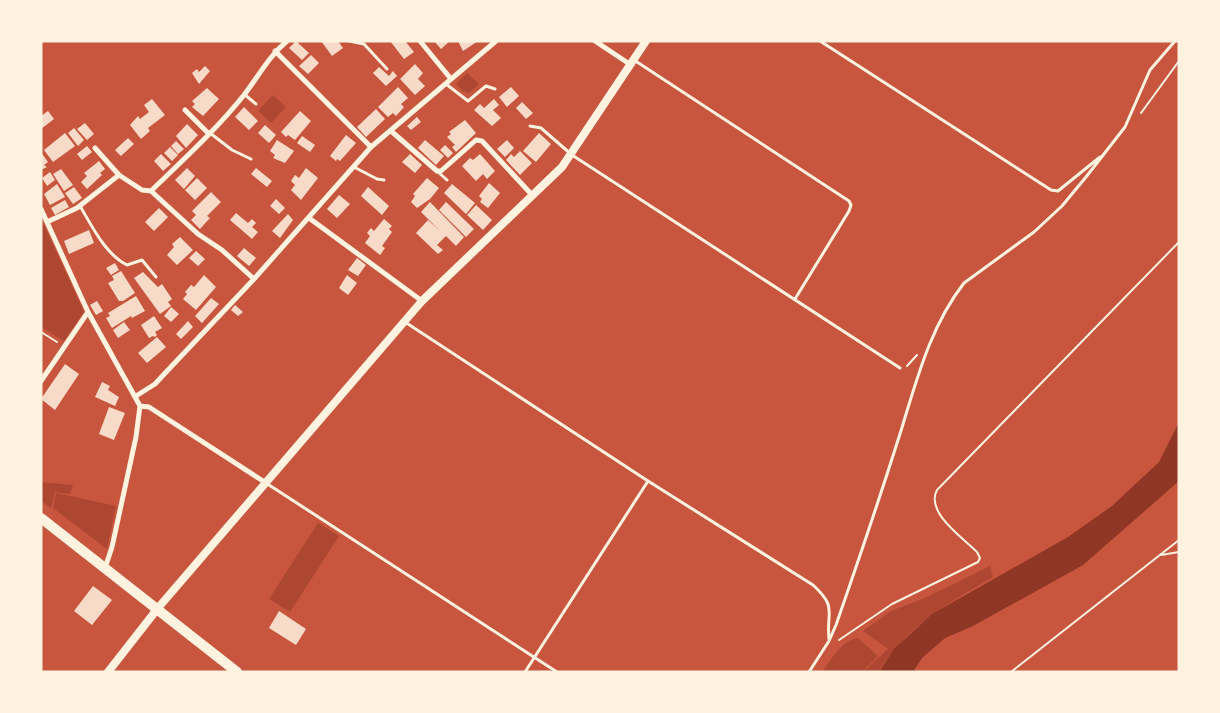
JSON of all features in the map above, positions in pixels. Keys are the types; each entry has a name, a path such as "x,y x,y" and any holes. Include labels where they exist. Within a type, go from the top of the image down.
{"main road":[{"path":"41,518 158,608 237,672"}],"street":[{"path":"276,41 280,46"},
{"path":"151,191 210,134 244,94 275,51 287,41"},
{"path":"420,41 450,79"},
{"path":"136,396 155,384 254,279 371,147 496,41"},
{"path":"595,41 632,62"},
{"path":"108,672 158,608 422,301 534,196 572,155 646,41"},
{"path":"275,51 371,147"},
{"path":"185,110 210,134"},
{"path":"391,131 437,171 441,171 476,140 482,141 534,196"},
{"path":"95,148 119,175 142,190 151,191 198,234 222,250 254,279"},
{"path":"47,222 80,206 119,175"},
{"path":"41,209 88,312 140,406 130,464 112,547 105,568"},
{"path":"309,218 422,301"},
{"path":"41,381 88,312"},
{"path":"140,406 149,406 266,482"}],"lane":[{"path":"349,41 364,44 387,69"},
{"path":"820,41 1051,190 1058,191 1104,154"},
{"path":"809,672 829,641 860,556 917,378 932,339 956,294 964,283 1034,232 1062,206 1125,127 1150,70 1175,41"},
{"path":"632,62 849,201 851,205 849,211 795,299"},
{"path":"446,83 468,101 486,86 495,89"},
{"path":"244,94 256,104"},
{"path":"530,126 541,128 572,155 900,368"},
{"path":"210,134 232,150 251,159"},
{"path":"354,167 377,179 384,180"},
{"path":"437,171 447,180"},
{"path":"80,206 95,233 119,261 127,265 142,260 156,277"},
{"path":"405,322 648,482 813,585 826,596 831,610 829,641"},
{"path":"266,482 557,672"},
{"path":"525,672 648,482"}],"path":[{"path":"1125,127 1136,120 1179,60"},
{"path":"829,641 845,637 892,604 978,562 980,558 977,552 937,512 933,500 937,490 1179,242"},
{"path":"41,332 65,347"},
{"path":"1011,672 1179,540"},
{"path":"1159,555 1179,552"}],"shaded area":[{"path":"467,73 479,84 469,93 463,91 456,84"},
{"path":"273,95 286,107 271,123 258,111"},
{"path":"43,223 84,312 64,341 41,327 41,224"},
{"path":"1179,422 1179,481 1083,565 973,626 945,638 922,658 913,672 879,672 894,649 932,614 1068,537 1112,506 1159,462"},
{"path":"41,482 73,485 70,494 55,492 51,508 41,501"},
{"path":"56,493 116,506 107,549 53,508"},
{"path":"318,523 339,536 290,612 269,599"},
{"path":"990,566 993,577 929,617 890,655 878,672 863,672 888,649 863,631 891,611 925,598"},
{"path":"858,638 878,656 862,672 822,672 842,646"}],"building":[{"path":"296,41 309,53 302,60 289,48"},
{"path":"321,41 338,41 343,48 332,56"},
{"path":"390,41 405,41 414,52 404,59"},
{"path":"434,41 450,41 441,49"},
{"path":"458,41 478,41 463,51"},
{"path":"311,55 319,63 308,74 299,66"},
{"path":"415,64 423,73 418,79 425,86 415,95 400,79"},
{"path":"205,66 210,71 199,84 192,73 197,69 199,72"},
{"path":"379,67 389,76 393,71 397,76 386,86 373,73"},
{"path":"398,87 408,98 401,104 404,107 396,116 393,113 388,117 378,107"},
{"path":"511,87 519,96 507,107 499,97"},
{"path":"207,88 219,99 203,116 192,107 195,104 192,101"},
{"path":"152,99 165,115 148,128 150,131 141,139 130,125 138,116 140,119 149,112 144,105"},
{"path":"494,99 499,105 493,110 501,118 492,126 474,110 480,104 484,108"},
{"path":"522,102 533,113 526,119 516,108"},
{"path":"244,107 258,121 249,130 235,117"},
{"path":"376,109 385,119 366,137 357,127"},
{"path":"48,111 54,119 41,129 41,116"},
{"path":"300,111 311,121 295,140 288,135 286,137 281,132"},
{"path":"417,117 421,122 411,130 407,126"},
{"path":"465,120 476,133 456,152 452,147 455,145 447,137 451,134 449,132"},
{"path":"85,123 94,134 87,140 77,129"},
{"path":"187,124 198,135 186,148 176,136"},
{"path":"265,125 276,135 269,143 258,133"},
{"path":"74,128 84,140 78,146 68,133"},
{"path":"65,133 75,146 53,162 44,150"},
{"path":"539,133 551,144 536,162 523,151"},
{"path":"346,135 356,143 340,161 337,159 336,161 330,156"},
{"path":"302,136 315,145 310,152 297,143"},
{"path":"128,138 134,144 121,156 115,150"},
{"path":"277,140 294,151 285,163 273,158 275,155 270,151"},
{"path":"425,140 444,156 436,165 418,148"},
{"path":"507,140 514,148 505,157 497,149"},
{"path":"176,141 184,149 178,154 171,146"},
{"path":"445,145 453,153 448,158 440,150"},
{"path":"87,146 92,152 82,160 77,154"},
{"path":"170,147 178,155 172,161 164,153"},
{"path":"520,151 532,163 520,175 506,160 511,154 514,157"},
{"path":"41,152 48,162 44,165 47,167 41,170"},
{"path":"161,154 171,164 163,171 154,161"},
{"path":"410,154 422,165 415,173 402,162"},
{"path":"480,154 495,171 487,179 483,174 476,181 462,166 470,158 473,160"},
{"path":"99,161 105,169 100,173 102,175 87,189 81,182 87,176 84,173"},
{"path":"187,168 195,176 184,189 175,180"},
{"path":"256,168 272,181 267,187 251,174"},
{"path":"306,168 318,178 301,200 291,190 295,185 291,181 295,175 299,178"},
{"path":"61,169 73,185 64,191 53,174"},
{"path":"50,172 55,180 47,186 42,178"},
{"path":"197,178 207,188 195,200 185,190"},
{"path":"427,178 439,188 430,199 417,208 411,202 415,196 413,194"},
{"path":"489,183 500,193 488,208 480,202 482,199 479,196"},
{"path":"57,184 65,197 50,205 44,194"},
{"path":"452,184 475,203 466,214 444,193"},
{"path":"74,187 82,198 73,204 65,193"},
{"path":"368,187 389,206 382,215 361,196"},
{"path":"211,192 221,202 207,216 210,218 200,229 191,220 196,215 192,211"},
{"path":"339,195 350,204 337,218 327,209"},
{"path":"276,199 285,208 279,214 270,206"},
{"path":"65,200 69,207 55,215 51,208"},
{"path":"430,202 464,237 456,246 446,236 437,245 443,250 438,254 416,233 428,220 440,231 421,212"},
{"path":"446,202 474,229 466,237 439,210"},
{"path":"476,205 492,220 483,230 467,215"},
{"path":"159,208 168,217 154,231 145,222"},
{"path":"236,213 248,223 252,219 256,223 252,227 258,232 252,239 230,220"},
{"path":"288,214 293,220 280,238 272,231"},
{"path":"384,219 392,226 389,229 392,232 382,246 385,248 380,255 365,243 370,236 367,233 371,228 374,231"},
{"path":"89,230 94,243 69,254 64,241"},
{"path":"180,237 193,250 177,265 167,255 174,247 172,244"},
{"path":"244,248 256,258 249,266 237,256"},
{"path":"196,251 205,259 198,266 189,258"},
{"path":"357,258 366,265 358,276 348,270"},
{"path":"115,263 119,270 111,275 106,268"},
{"path":"121,271 135,293 123,301 119,301 108,283 114,280 112,276"},
{"path":"143,272 158,287 162,284 172,299 168,302 171,306 160,314 134,278"},
{"path":"204,275 216,287 196,310 183,299 187,294 185,292 191,285 194,287"},
{"path":"347,275 357,283 348,295 339,288"},
{"path":"136,296 145,311 132,318 131,316 112,328 106,318 110,316 108,313"},
{"path":"211,298 219,304 202,323 195,316"},
{"path":"97,301 103,311 96,315 90,305"},
{"path":"235,305 243,312 238,316 231,310"},
{"path":"171,307 179,314 171,322 164,316"},
{"path":"154,316 162,328 155,332 157,335 155,337 149,338 141,325"},
{"path":"188,321 193,327 181,339 176,334"},
{"path":"124,322 130,330 118,338 113,330"},
{"path":"157,337 166,347 147,363 138,353"},
{"path":"65,364 79,374 55,410 41,399"},
{"path":"102,382 110,386 108,390 119,397 115,406 95,397"},
{"path":"109,407 125,413 114,440 99,434"},
{"path":"93,586 112,600 92,625 74,611"},
{"path":"279,611 306,629 296,645 269,628"}]}
